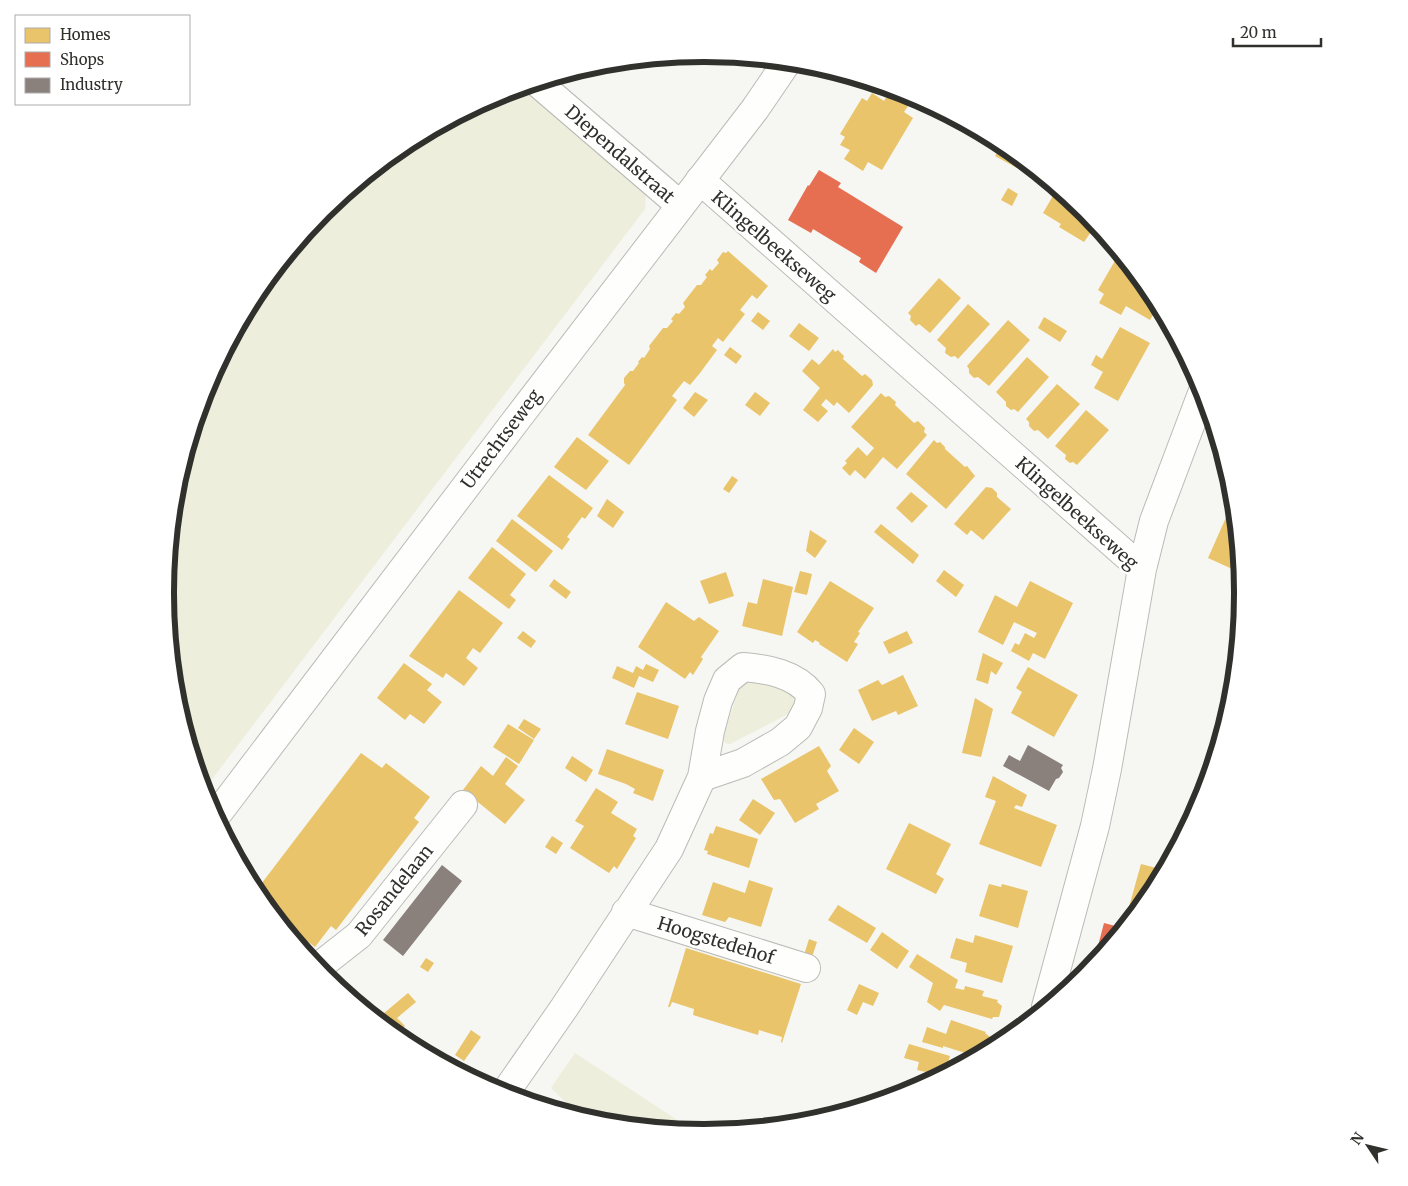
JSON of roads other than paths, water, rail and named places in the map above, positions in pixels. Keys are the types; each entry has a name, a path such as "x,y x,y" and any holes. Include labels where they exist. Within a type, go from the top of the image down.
{"street":[{"name":"Utrechtseweg","path":"220,810 680,205 755,110 783,69"},
{"name":"Diependalstraat","path":"544,88 680,205"},
{"name":"Klingelbeekseweg","path":"700,180 1142,569 1107,770 1095,826 1049,996"},
{"path":"1142,569 1154,521 1199,404"},
{"path":"510,1086 669,849 702,777"},
{"name":"Rosandelaan","path":"324,963 359,935 463,805"},
{"name":"Hoogstedehof","path":"626,912 806,968"}]}
